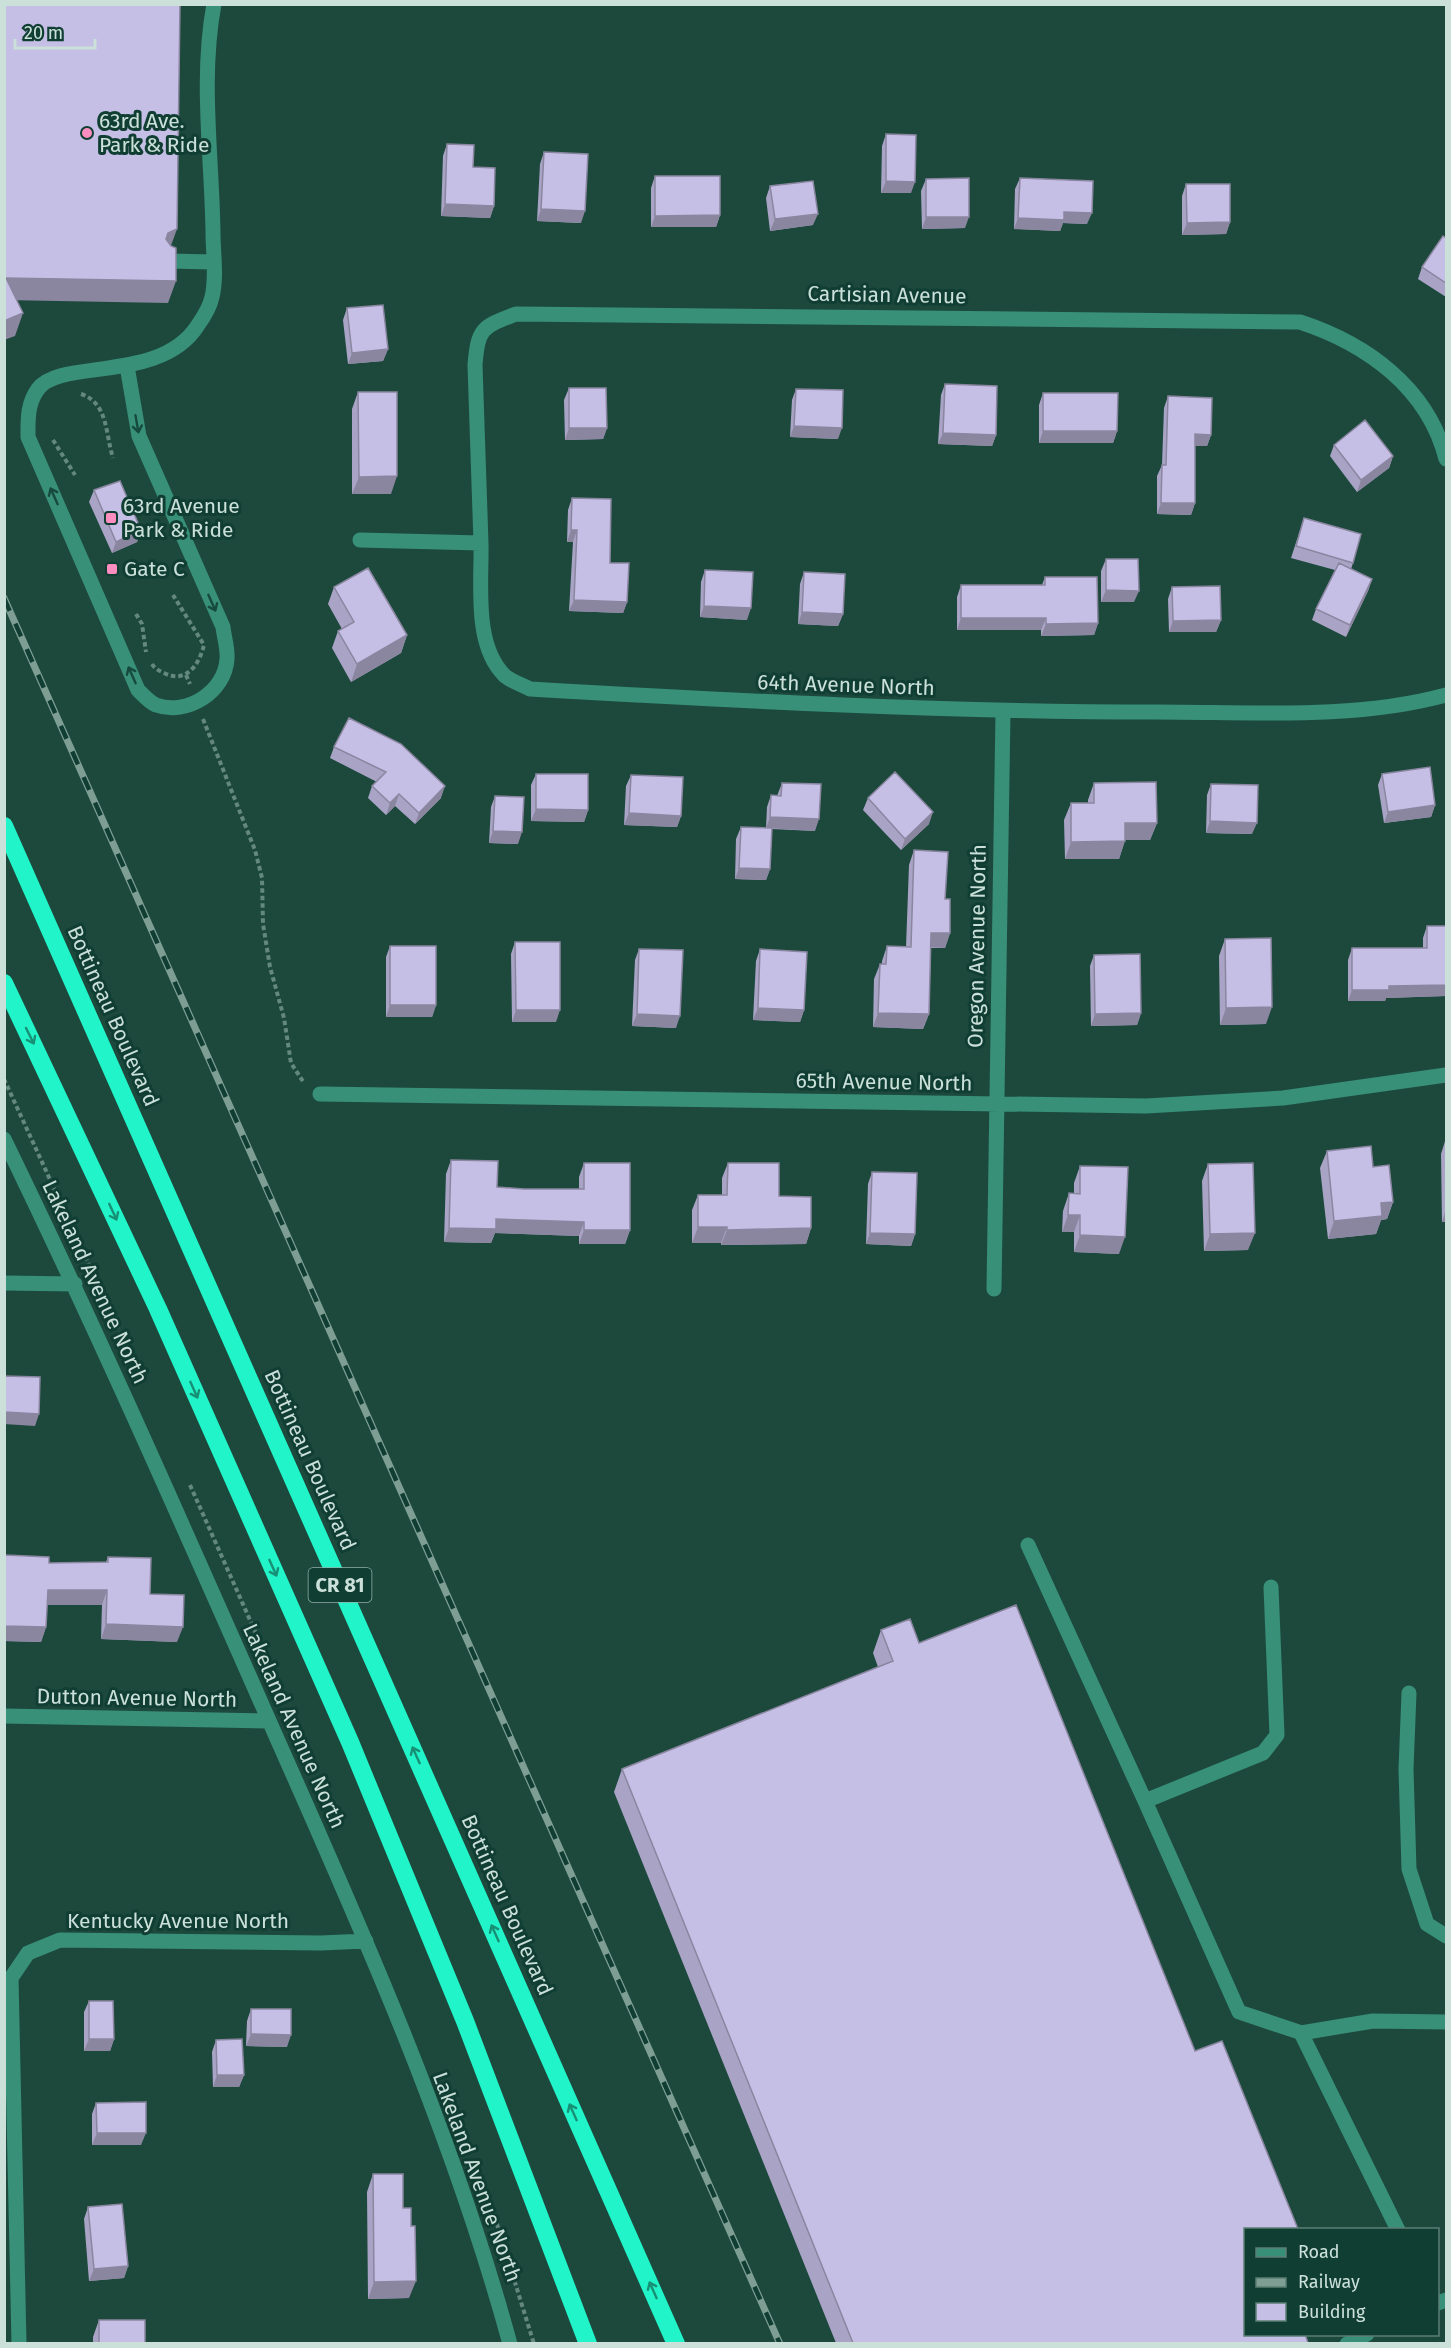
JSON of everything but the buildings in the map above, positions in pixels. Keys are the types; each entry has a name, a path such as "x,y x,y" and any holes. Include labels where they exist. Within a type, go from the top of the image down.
{"highway":[{"name":"Bottineau Boulevard","path":"4,826 676,2343"},
{"name":"CR 81","path":"4,983 158,1309 350,1742 453,1990 588,2343"}],"street":[{"path":"127,366 139,436 223,627 227,659 219,684 197,703 173,708 154,704 138,690 28,437 28,410 39,387 56,377 157,359 179,345 197,327 212,297 208,63 209,32 214,4"},
{"path":"168,261 213,262"},
{"name":"Cartisian Avenue","path":"480,543 475,365 477,339 485,326 516,314 1300,322 1350,342 1386,367 1417,399 1440,433 1446,459"},
{"path":"360,540 480,543"},
{"name":"64th Avenue North","path":"480,543 484,633 492,658 505,676 530,689 1003,712 1317,711 1426,700 1446,695"},
{"name":"Oregon Avenue North","path":"994,1289 995,1105 1003,712"},
{"name":"65th Avenue North","path":"320,1094 995,1105 1218,1104 1283,1098 1446,1075"},
{"name":"Lakeland Avenue North","path":"4,1139 75,1284 366,1941 449,2156 492,2276 510,2343"},
{"path":"4,1283 75,1284"},
{"path":"1028,1545 1239,2012 1302,2033 1373,2021 1446,2022"},
{"path":"1145,1801 1263,1753 1277,1735 1271,1587"},
{"path":"1409,1693 1406,1769 1409,1869 1427,1924 1446,1936"},
{"name":"Dutton Avenue North","path":"4,1716 269,1721"},
{"name":"Kentucky Avenue North","path":"19,2343 11,1978 28,1953 60,1940 321,1943 366,1941"},
{"path":"1302,2033 1398,2228"},
{"path":"1347,2343 1363,2336"}],"path":[{"path":"76,393 92,398 102,407 105,432 113,458"},
{"path":"52,438 75,474"},
{"path":"150,662 154,668 174,678 186,675 200,659 204,645 173,595"},
{"path":"136,614 142,624 146,655"},
{"path":"186,675 255,850 262,878 263,924 270,967 284,1018 291,1062 300,1080 320,1094"}],"railway":[{"path":"4,598 780,2344"}],"place":[{"name":"63rd Ave. Park & Ride","path":"87,133"},
{"name":"63rd Avenue Park & Ride","path":"111,518"},
{"name":"Gate C","path":"112,569"}]}
